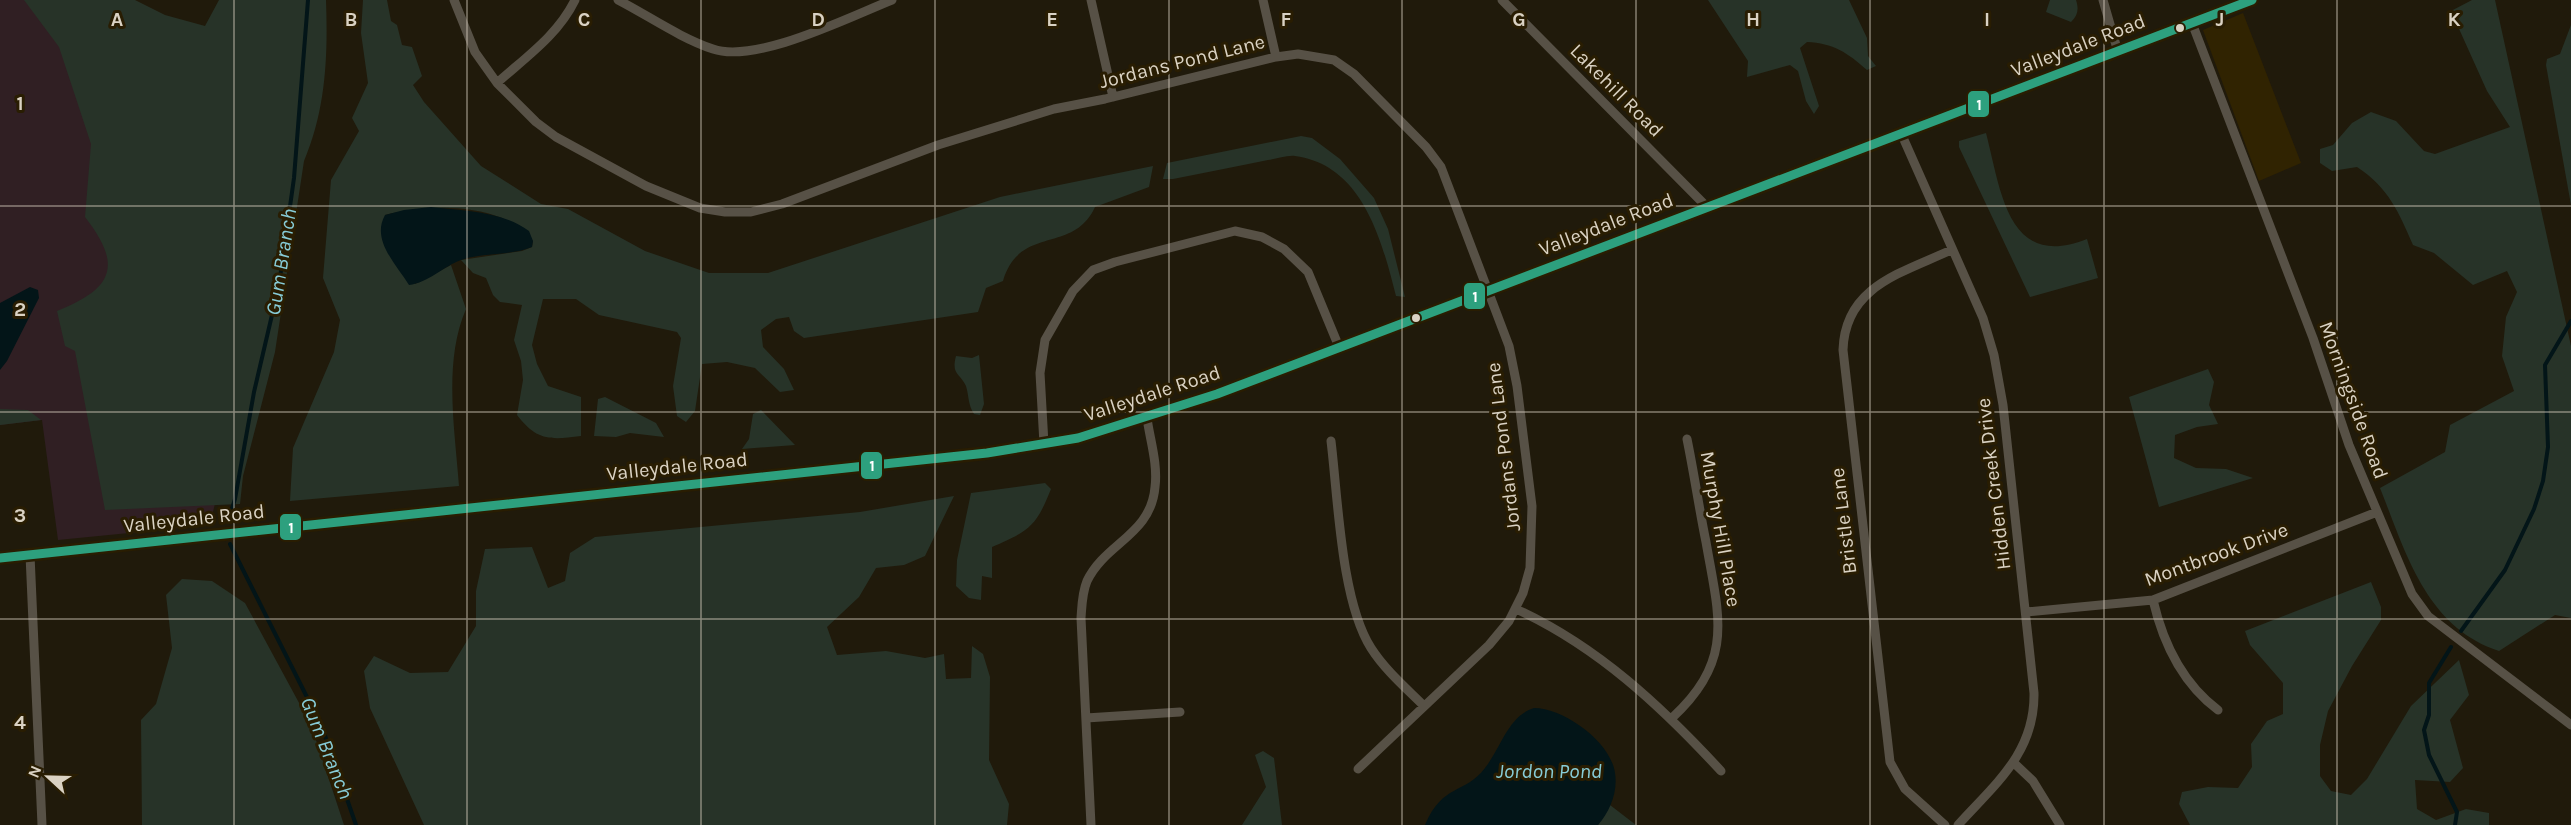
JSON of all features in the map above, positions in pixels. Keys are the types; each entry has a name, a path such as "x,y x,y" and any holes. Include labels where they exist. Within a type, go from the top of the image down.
{"street":[{"name":"Jordans Pond Lane","path":"454,0 475,52 497,82 522,110 555,137 679,200 700,208 725,212 751,212 782,204 982,129 1054,109 1276,57 1298,54 1334,60 1354,74 1426,147 1441,167 1489,290 1514,366 1532,507 1530,568 1516,609 1489,645 1358,769"},
{"path":"497,82 546,41 569,13 575,0"},
{"path":"618,0 692,39 728,52 758,50 892,0"},
{"path":"1091,0 1113,97"},
{"path":"1263,0 1276,57"},
{"name":"Lakehill Road","path":"1502,0 1706,206"},
{"path":"2103,0 2118,52"},
{"name":"Valleydale Road","path":"0,558 987,453 1044,444 1147,418 2252,0"},
{"name":"Morningside Road","path":"2192,23 2313,338 2349,445 2402,573 2423,611 2571,725"},
{"name":"Hidden Creek Drive","path":"1901,133 1983,318 1994,355 2003,405 2026,612 2034,711 2029,733 2014,763 1958,825"},
{"path":"1044,444 1040,373 1045,340 1073,291 1093,270 1115,262 1235,231 1262,237 1284,249 1308,272 1339,347"},
{"name":"Bristle Lane","path":"1945,825 1905,789 1890,762 1843,350 1844,331 1851,312 1864,297 1881,283 1952,250"},
{"path":"1091,825 1081,618 1083,594 1093,570 1132,535 1148,512 1153,500 1156,486 1147,418"},
{"name":"Murphy Hill Place","path":"1672,718 1690,700 1708,673 1720,622 1687,439"},
{"path":"1331,441 1353,607 1370,647 1424,706"},
{"name":"Montbrook Drive","path":"2026,612 2153,600 2377,512"},
{"path":"30,555 42,825"},
{"path":"2153,600 2159,625 2174,659 2193,688 2218,710"},
{"path":"1516,609 1567,636 1603,660 1672,718 1721,771"},
{"path":"1086,718 1180,712"},
{"path":"2014,763 2033,781 2060,825"}],"shaded area":[{"path":"0,0 106,0 283,208 210,525 58,540 42,420 0,425"},
{"path":"2243,13 2301,163 2259,181 2203,30"}],"green space":[{"path":"24,0 135,0 165,15 205,26 219,0 326,0 326,62 321,102 304,161 275,352 243,476 240,504 105,510 75,351 65,346 57,311 90,294 100,285 106,275 108,263 105,250 85,217 91,144 59,47"},
{"path":"363,0 387,0 391,21 397,25 402,45 412,47 422,76 413,85 424,102 481,166 541,204 568,209 645,251 709,273 768,273 1000,197 1153,166 1149,187 1095,207 1085,222 1074,231 1021,252 1011,263 1003,281 986,288 978,312 804,338 794,331 789,317 776,319 761,330 763,347 784,369 794,390 780,392 755,368 727,362 702,364 695,411 686,422 677,416 673,386 681,338 677,332 599,315 576,299 543,299 532,345 537,364 548,386 581,397 581,436 561,438 538,434 524,424 517,415 523,380 521,361 514,340 522,305 500,302 493,295 486,278 473,273 461,260 522,251 532,247 533,241 502,218 474,210 429,208 385,215 415,284 451,265 466,309 455,351 452,396 459,486 290,501 293,448 334,352 340,320 323,278 331,180 359,131 352,118 368,83 361,33"},
{"path":"1708,0 1849,0 1867,38 1868,56 1876,66 1867,70 1840,50 1825,44 1807,42 1800,48 1819,106 1814,114 1806,101 1798,71 1790,65 1747,77 1748,61"},
{"path":"2050,0 2076,0 2077,12 2071,22 2046,12"},
{"path":"2472,0 2495,0 2571,346 2571,618 2555,615 2499,651 2474,640 2453,625 2436,606 2410,562 2380,488 2445,452 2450,425 2514,391 2502,356 2506,317 2517,292 2507,271 2473,285 2434,253 2413,245 2392,202 2368,175 2357,167 2332,171 2320,163 2320,149 2333,145 2352,123 2371,112 2396,121 2424,151 2435,154 2510,127 2487,91 2451,11"},
{"path":"2571,25 2571,205 2546,65 2547,59 2560,54"},
{"path":"1986,133 2003,200 2012,219 2024,235 2040,244 2060,246 2087,239 2098,278 2030,297 1959,147 1959,141"},
{"path":"1301,136 1312,138 1340,159 1374,198 1388,229 1405,297 1396,296 1384,252 1366,209 1338,174 1318,162 1289,156 1163,179 1167,163"},
{"path":"979,355 984,404 980,415 972,411 966,386 955,370 956,356 972,358"},
{"path":"2208,369 2214,382 2209,405 2218,424 2197,427 2175,435 2174,458 2196,468 2226,469 2253,478 2159,507 2129,397"},
{"path":"605,397 656,423 664,437 630,433 616,437 594,436 598,399"},
{"path":"0,409 28,410 41,420 0,425"},
{"path":"761,410 795,445 742,449 749,439 753,414"},
{"path":"1045,483 1051,489 1041,512 1023,532 992,547 992,578 982,576 981,600 969,598 956,586 957,560 971,493"},
{"path":"954,496 925,556 904,565 876,568 859,597 827,627 837,655 886,651 925,658 944,654 946,679 971,678 972,646 983,654 990,677 989,760 1009,804 1007,825 424,825 370,708 364,671 374,656 410,673 448,672 476,626 476,591 485,549 532,547 548,588 565,581 570,553 595,537 860,512"},
{"path":"182,579 212,581 245,603 311,725 344,825 142,825 141,720 156,704 172,648 166,595"},
{"path":"2371,582 2381,607 2381,620 2352,666 2328,711 2320,745 2320,776 2331,791 2351,795 2367,779 2411,706 2459,660 2469,695 2450,720 2463,768 2450,782 2415,780 2417,809 2436,820 2466,809 2489,813 2489,825 2190,825 2179,804 2182,792 2208,787 2238,788 2252,767 2251,744 2267,721 2283,714 2283,683 2250,645 2245,631"},
{"path":"1263,751 1274,758 1282,825 1242,825 1266,787 1255,755"},
{"path":"1610,805 1636,825 1598,825"}],"water":[{"path":"431,207 482,213 507,219 529,231 533,241 532,247 515,252 461,260 423,281 409,285 387,252 381,234 381,224 385,215"},
{"path":"30,287 38,290 39,298 7,361 0,370 0,303"},
{"name":"Jordon Pond","path":"1534,708 1559,714 1572,720 1596,739 1612,761 1616,780 1614,794 1606,814 1598,825 1425,825 1439,802 1477,776 1491,760 1511,725 1525,712"}],"waterway":[{"name":"Gum Branch","path":"228,521 235,499 254,392 279,285 294,178 308,0"},
{"path":"2461,631 2505,570 2534,509 2543,481 2548,447 2545,365 2571,321"},
{"name":"Gum Branch","path":"230,544 322,727 356,825"},
{"path":"2451,647 2429,683 2429,715 2424,730 2429,755 2457,812 2455,825"}],"transit line":[{"name":"1","path":"0,558 987,453 1078,438 1217,394 2252,0"}]}
